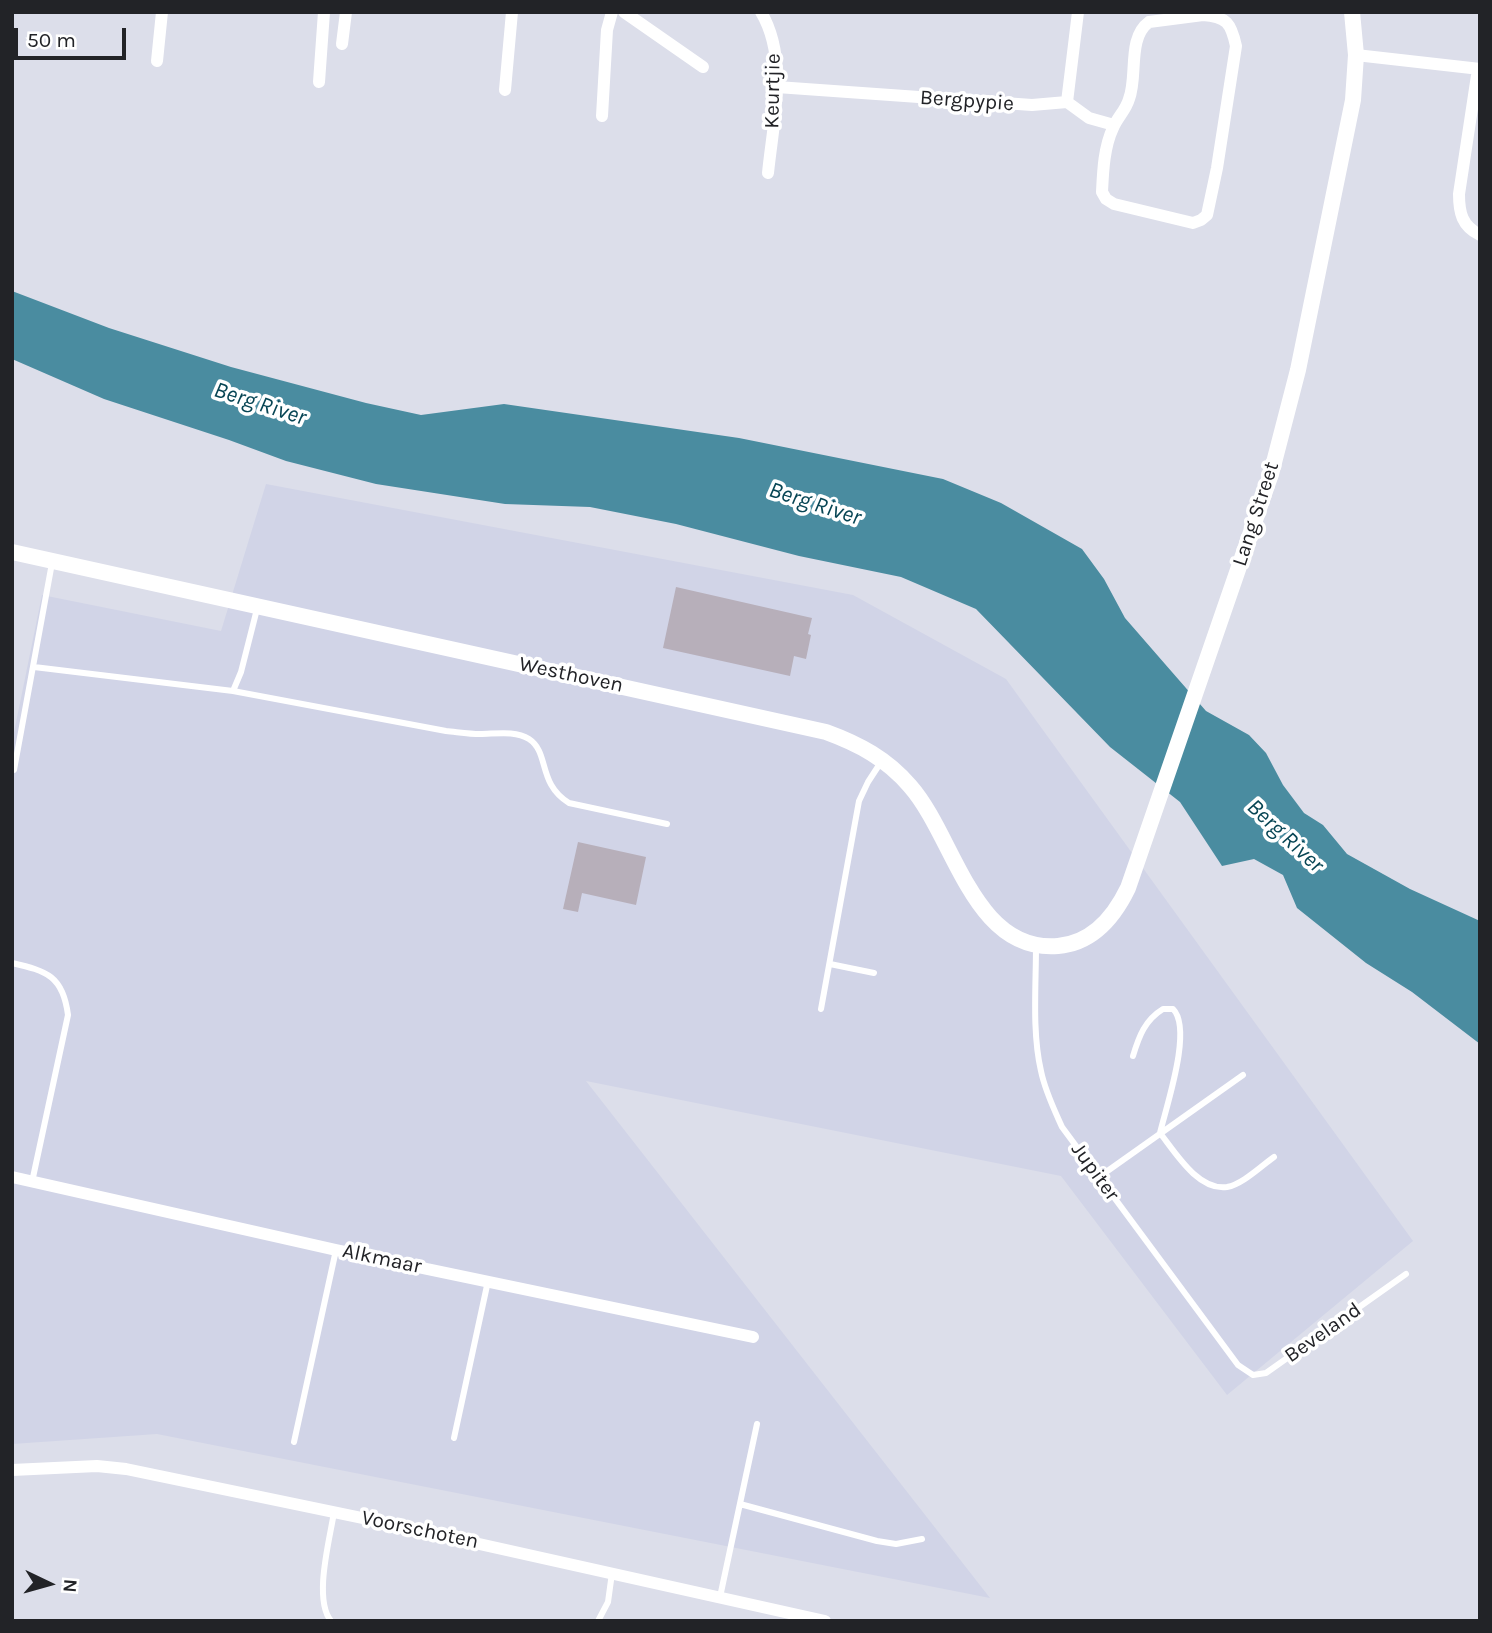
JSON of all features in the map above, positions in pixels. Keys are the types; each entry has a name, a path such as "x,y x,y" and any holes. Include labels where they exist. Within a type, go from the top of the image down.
{"street":[{"path":"157,61 162,12"},
{"path":"319,82 324,12"},
{"path":"342,44 346,12"},
{"path":"505,90 512,12"},
{"path":"602,116 607,30 612,12"},
{"path":"624,12 704,68"},
{"name":"Keurtjie","path":"761,12 771,29 777,87 768,173"},
{"path":"1078,12 1067,102 1089,118 1114,125"},
{"name":"Lang Street","path":"1036,946 1065,946 1095,933 1120,904 1128,888 1271,474 1312,305 1353,100 1356,55 1352,12"},
{"path":"1203,15 1216,16 1226,21 1233,31 1236,46 1207,215 1193,223 1105,200 1102,192 1103,174 1108,140 1114,125 1130,99 1138,37 1142,27 1149,22 1203,15"},
{"path":"1356,55 1479,69 1459,194 1459,211 1465,224 1480,235"},
{"name":"Bergpypie","path":"777,87 1032,105 1067,102"},
{"name":"Westhoven","path":"12,552 826,732 853,742 882,761 910,786 924,804 977,900 990,918 1019,940 1036,946"},
{"name":"Alkmaar","path":"12,1177 336,1250 753,1337"},
{"name":"Voorschoten","path":"12,1470 97,1466 127,1469 612,1572 825,1621"}],"lane":[{"path":"15,770 52,561"},
{"path":"233,691 241,672 258,606"},
{"path":"34,667 233,691 446,730 477,734 514,734 528,739 538,748 551,787 569,803 667,824"},
{"path":"821,1009 859,801 882,761"},
{"name":"Jupiter","path":"1036,946 1040,1069 1048,1097 1062,1127 1238,1366"},
{"path":"12,963 42,970 58,982 65,996 68,1015 32,1182"},
{"path":"830,964 874,973"},
{"path":"1133,1056 1145,1025 1163,1009 1173,1009 1181,1023 1181,1042 1160,1133"},
{"path":"1099,1177 1243,1075"},
{"path":"1160,1133 1190,1170 1204,1181 1215,1185 1227,1187 1242,1180 1274,1157"},
{"path":"294,1442 336,1250"},
{"name":"Beveland","path":"1238,1366 1253,1375 1266,1373 1406,1274"},
{"path":"454,1438 488,1281"},
{"path":"720,1597 757,1424"},
{"path":"740,1504 877,1541 896,1544 922,1539"},
{"path":"331,1621 326,1615 323,1589 334,1512"},
{"path":"597,1621 608,1602 612,1572"}],"shaded area":[{"path":"266,484 853,595 1006,679 1413,1241 1227,1395 1061,1176 586,1081 990,1598 157,1434 12,1444 12,742 42,595 221,631"}],"water":[{"name":"Berg River","path":"12,291 109,328 231,367 421,415 504,404 739,438 943,479 1001,503 1082,549 1104,579 1125,618 1206,711 1249,735 1266,753 1283,785 1304,813 1323,825 1347,854 1410,889 1480,921 1480,1044 1412,992 1366,963 1297,908 1283,875 1254,859 1222,866 1180,802 1110,747 976,609 901,577 799,556 676,524 590,507 505,504 376,484 286,461 104,399 12,359"}],"building":[{"path":"676,587 812,618 806,659 794,656 790,676 663,648"},
{"path":"578,842 646,857 636,905 582,893 578,912 563,909"}]}
